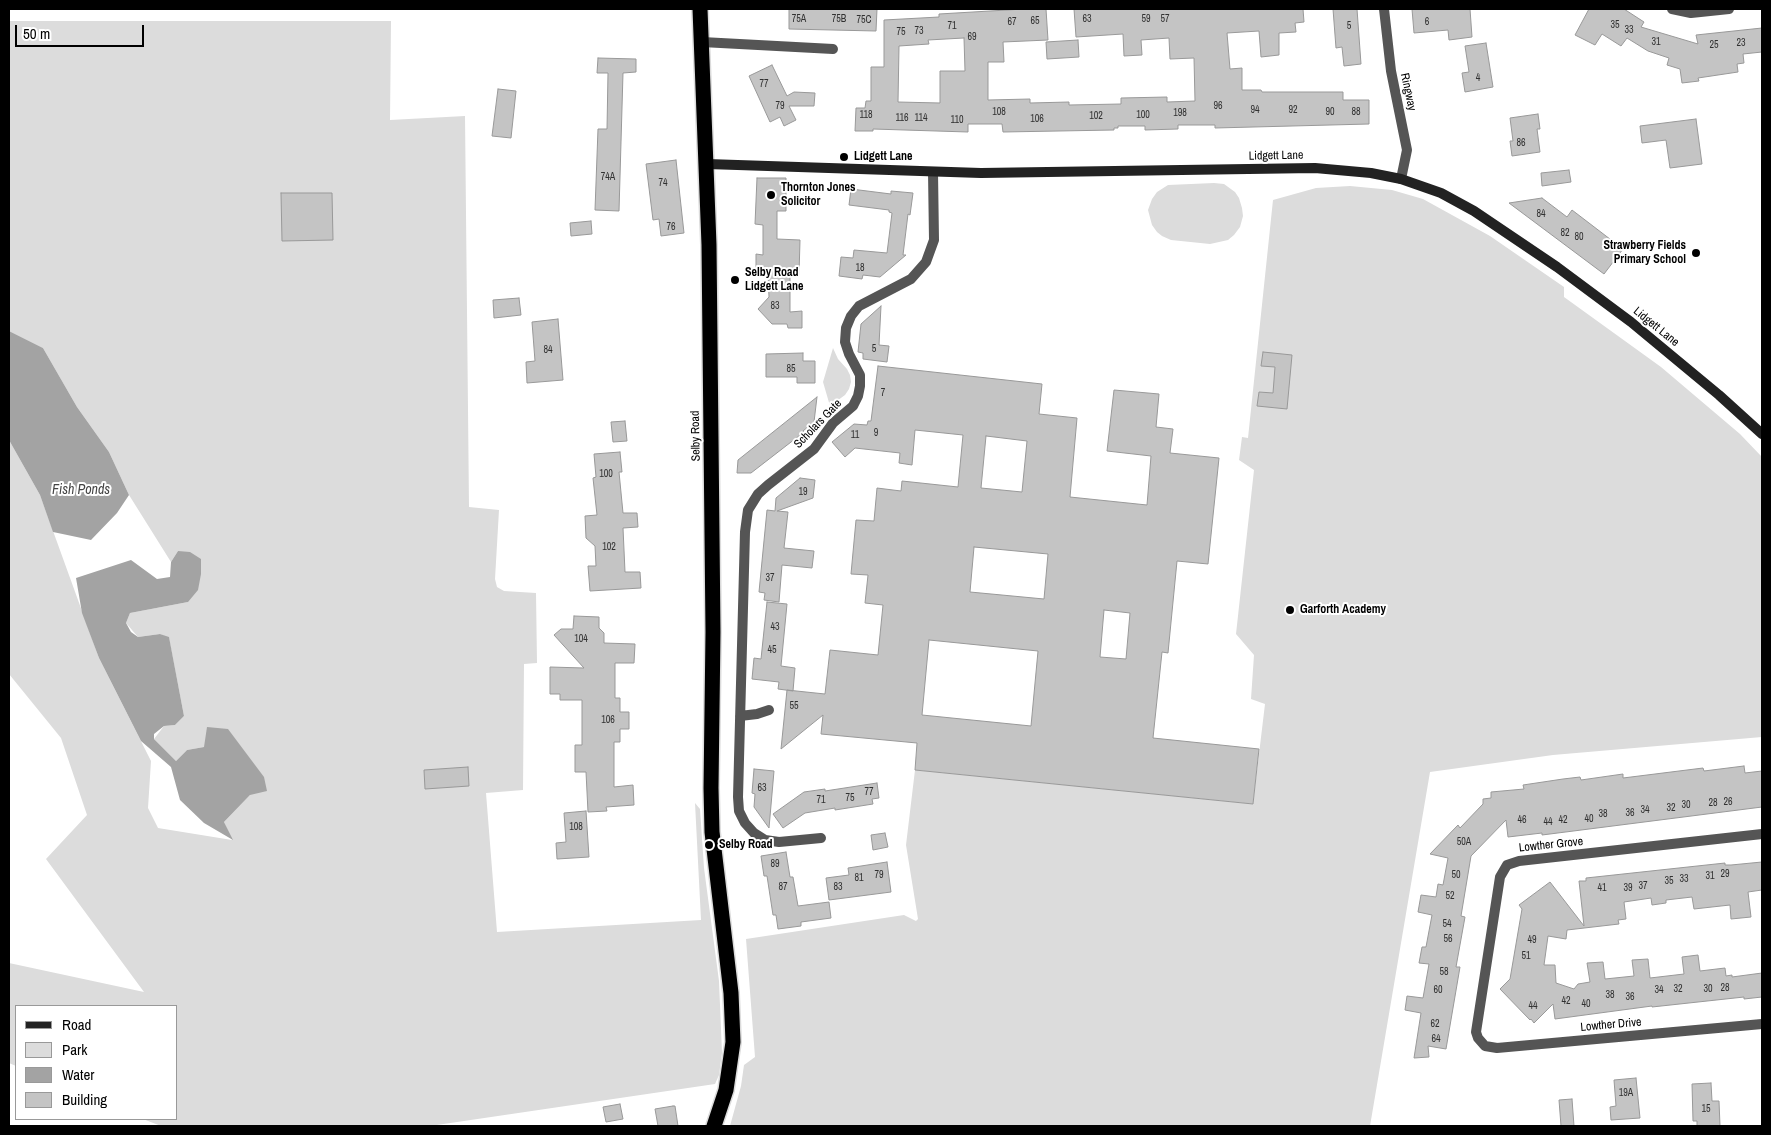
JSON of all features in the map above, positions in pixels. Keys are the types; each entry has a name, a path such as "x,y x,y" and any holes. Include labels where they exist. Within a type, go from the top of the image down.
{"highway":[{"name":"Selby Road","path":"700,9 707,164 713,614 711,797 713,841 731,992 733,1042 726,1090 714,1126"}],"main road":[{"name":"Lidgett Lane","path":"707,164 981,173 1315,168 1371,173 1401,178 1441,193 1474,211 1557,267 1631,322 1761,429"}],"street":[{"name":"Ringway","path":"1384,9 1391,70 1407,150 1401,178"},
{"path":"1672,9 1691,13 1729,9"},
{"path":"702,42 833,49"},
{"name":"Scholars Gate","path":"821,838 779,842 766,840 754,833 745,823 739,811 745,532 748,510 758,494 814,449 833,423 853,406 858,396 860,375 845,342 846,328 851,316 859,306 911,279 926,262 934,240 933,172"},
{"path":"740,716 769,710"},
{"name":"Lowther Grove","path":"1477,1026 1500,877 1507,865 1519,861 1762,834"},
{"name":"Lowther Drive","path":"1477,1026 1478,1038 1481,1043 1491,1048 1762,1024"}],"green space":[{"path":"9,21 391,21 390,120 465,116 469,507 499,510 495,579 497,587 504,591 536,593 537,663 524,664 523,790 486,793 497,932 701,920 695,803 700,809 704,868 719,981 722,1053 719,1075 715,1084 430,1126 161,1126 146,1120 178,1120 178,1005 15,1005 15,1066 9,1063 9,963 144,992 46,859 87,815 61,738 9,674 9,440 40,495 99,658 151,761 148,808 158,828 232,840 224,822 250,795 204,747 187,750 176,761 154,739 164,726 175,725 184,716 169,638 160,634 138,637 126,623 130,613 188,602 178,551 171,562 129,495 109,452 77,407 43,348 9,331"},
{"path":"1224,184 1235,192 1239,198 1243,216 1240,227 1234,235 1228,240 1210,244 1171,240 1157,232 1152,225 1148,210 1157,192 1168,185"},
{"name":"Garforth Academy","path":"1350,186 1392,190 1423,199 1490,236 1564,287 1564,297 1661,367 1740,434 1762,457 1762,737 1553,755 1430,772 1370,1126 730,1126 741,1086 744,1065 755,1057 746,939 904,915 916,921 918,919 906,845 915,770 1253,804 1265,704 1251,699 1254,655 1236,634 1254,470 1239,460 1242,437 1248,438 1273,200 1316,188"},
{"path":"833,348 838,359 847,369 851,382 845,395 830,406 823,382"}],"water":[{"name":"Fish Ponds","path":"9,331 43,348 77,407 109,452 129,495 117,513 91,540 53,532 40,495 9,440"},
{"path":"178,551 190,552 201,559 198,590 188,602 130,613 126,623 131,632 138,637 160,634 169,637 184,716 175,725 164,726 154,734 154,739 176,761 187,750 204,747 207,727 228,729 264,777 267,791 250,795 224,822 233,840 204,823 180,800 171,767 141,741 99,658 82,613 76,578 131,560 157,579 170,577 171,562"}],"building":[{"path":"789,9 877,9 876,31 789,29"},
{"path":"1046,9 1048,40 1003,42 1004,62 988,62 988,100 1030,99 1030,103 1069,102 1069,105 1121,104 1121,98 1167,97 1167,102 1195,101 1194,58 1170,59 1169,38 1141,40 1142,55 1124,56 1123,34 1076,37 1074,9 1303,9 1304,22 1295,23 1296,32 1279,33 1279,55 1261,57 1259,31 1227,33 1230,69 1242,68 1242,90 1261,90 1262,92 1343,92 1343,100 1369,100 1369,124 1215,128 1215,125 1178,125 1178,129 1145,130 1145,126 1118,126 1114,130 1003,132 1002,124 968,124 968,132 873,129 873,131 855,131 856,108 865,108 866,101 871,101 871,67 884,67 884,20 939,17 939,14","holes":["964,38 965,71 940,71 940,103 898,102 899,46 929,44 928,40"]},
{"path":"1333,9 1357,9 1361,64 1344,66 1342,47 1336,48"},
{"path":"1412,9 1470,9 1472,37 1449,40 1448,30 1414,33"},
{"path":"1589,9 1624,9 1644,22 1641,27 1698,44 1696,35 1762,28 1762,52 1743,54 1744,63 1737,64 1738,72 1698,78 1699,81 1682,83 1680,69 1667,65 1669,58 1648,51 1627,38 1621,46 1602,34 1595,45 1575,35"},
{"path":"1078,40 1079,57 1047,59 1046,42"},
{"path":"1486,43 1493,87 1465,92 1462,73 1469,72 1465,46"},
{"path":"598,58 636,59 636,72 623,73 619,211 595,210 598,129 607,129 608,73 597,73"},
{"path":"772,65 787,96 794,92 815,93 814,106 789,106 796,120 784,126 780,117 770,122 749,76"},
{"path":"498,89 516,91 511,138 492,136"},
{"path":"1538,114 1540,129 1537,129 1540,152 1512,156 1510,141 1513,141 1510,118"},
{"path":"1696,119 1702,164 1670,168 1666,140 1642,143 1640,126"},
{"path":"676,160 684,233 661,236 659,219 653,220 646,164"},
{"path":"1569,170 1571,182 1542,186 1541,173"},
{"path":"757,178 786,178 786,211 777,211 777,239 800,240 799,275 790,275 790,312 802,311 802,328 788,328 787,324 772,324 758,309 769,297 768,274 762,274 762,270 756,270 756,254 763,255 763,225 755,224"},
{"path":"851,189 891,194 891,191 913,193 910,215 908,214 903,255 906,255 880,277 863,275 862,279 839,276 841,257 853,258 854,250 887,253 892,213 889,210 849,205"},
{"path":"281,193 332,193 333,240 282,241"},
{"path":"1542,198 1567,217 1572,210 1623,249 1604,274 1509,203"},
{"path":"591,221 592,234 571,236 570,223"},
{"path":"519,298 521,315 494,318 493,300"},
{"path":"881,306 879,345 889,346 887,362 863,359 863,353 858,352 861,324"},
{"path":"558,319 563,380 527,383 526,362 535,361 532,322"},
{"path":"1263,352 1292,355 1287,409 1257,406 1259,392 1273,393 1275,367 1261,366"},
{"path":"803,353 803,361 815,361 815,383 797,383 797,377 766,377 766,354"},
{"path":"878,366 1042,384 1039,414 1077,418 1070,497 1147,505 1151,456 1107,451 1114,390 1159,394 1156,427 1173,429 1170,453 1219,458 1208,564 1177,561 1168,653 1162,652 1153,738 1259,749 1253,804 915,770 917,743 821,734 823,715 781,749 787,690 825,694 830,650 878,655 883,605 865,603 868,575 851,574 856,520 874,521 877,488 901,491 902,481 958,487 963,435 915,430 912,465 899,463 900,453 855,448 845,457 832,442 854,424 867,425 868,421 871,421","holes":["986,436 1027,441 1022,492 981,488","974,547 1048,554 1044,599 970,592","1104,610 1130,613 1126,659 1100,657","929,640 1038,651 1031,726 922,715"]},
{"path":"817,397 814,422 804,432 751,473 737,473 738,460"},
{"path":"625,421 627,441 613,442 611,422"},
{"path":"620,452 622,472 619,472 623,513 637,513 638,527 623,528 625,572 640,572 641,588 590,591 588,566 596,566 595,546 586,538 585,516 597,515 593,478 596,477 594,454"},
{"path":"800,478 815,480 813,498 777,511 788,512 784,548 814,551 812,568 782,565 779,602 764,600 765,593 759,592 767,510 775,511 776,498"},
{"path":"767,602 787,604 781,666 795,668 793,691 778,689 779,682 752,679 754,658 761,659"},
{"path":"574,616 599,617 599,628 604,633 604,643 635,644 634,663 615,663 615,698 620,698 620,712 629,712 629,729 620,729 620,742 614,742 614,787 633,785 634,805 606,807 607,811 588,812 586,772 575,772 575,745 582,745 582,700 560,700 560,694 550,694 550,667 584,668 554,635 561,629 573,629"},
{"path":"1744,766 1745,773 1762,771 1762,807 1542,835 1542,833 1508,837 1506,820 1471,856 1461,916 1465,917 1456,967 1460,967 1446,1049 1428,1046 1429,1057 1414,1058 1421,1013 1405,1010 1407,996 1423,998 1429,964 1419,963 1422,947 1426,947 1432,915 1418,912 1421,895 1436,897 1438,884 1443,885 1448,858 1430,854 1458,825 1460,828 1483,804 1483,799 1491,798 1491,792 1524,789 1523,785 1563,779 1580,777 1581,780 1623,774 1623,778 1703,768 1704,771"},
{"path":"468,767 469,786 425,789 424,770"},
{"path":"754,769 774,771 769,828 754,807 755,794 752,793"},
{"path":"877,783 879,798 872,799 873,804 805,813 783,828 773,814 804,792 825,789 825,791"},
{"path":"586,811 589,857 557,859 556,843 566,842 564,813"},
{"path":"885,833 888,847 873,850 871,835"},
{"path":"786,852 790,877 793,877 798,906 829,902 831,918 801,922 801,926 778,929 776,915 773,915 767,876 764,876 761,856"},
{"path":"887,862 891,892 829,900 826,878 849,875 848,868"},
{"path":"1762,862 1762,890 1748,892 1751,917 1731,919 1730,905 1694,909 1692,897 1666,900 1666,903 1652,905 1651,898 1624,902 1626,919 1618,920 1619,924 1567,930 1566,939 1548,936 1544,965 1555,965 1556,983 1574,989 1578,984 1590,982 1587,963 1603,962 1605,979 1634,976 1632,960 1648,959 1650,978 1684,974 1682,957 1698,955 1700,971 1725,968 1726,976 1732,975 1732,977 1762,973 1762,997 1652,1006 1555,1019 1553,1004 1534,1023 1500,989 1510,979 1522,909 1519,905 1550,882 1584,926 1579,881 1586,881 1586,878 1725,863 1725,865 1731,865"},
{"path":"1636,1078 1640,1118 1611,1120 1610,1107 1616,1106 1614,1080"},
{"path":"1711,1083 1712,1101 1719,1101 1720,1126 1697,1126 1697,1121 1693,1121 1692,1084"},
{"path":"1572,1099 1574,1126 1561,1126 1559,1100"},
{"path":"620,1104 623,1119 606,1122 603,1107"},
{"path":"675,1106 678,1126 658,1126 655,1109"}],"place":[{"name":"Lidgett Lane","path":"844,157"},
{"name":"Thornton Jones Solicitor","path":"771,195"},
{"name":"Strawberry Fields Primary School","path":"1696,253"},
{"name":"Selby Road Lidgett Lane","path":"735,280"},
{"name":"Garforth Academy","path":"1290,610"},
{"name":"Selby Road","path":"709,845"}]}
